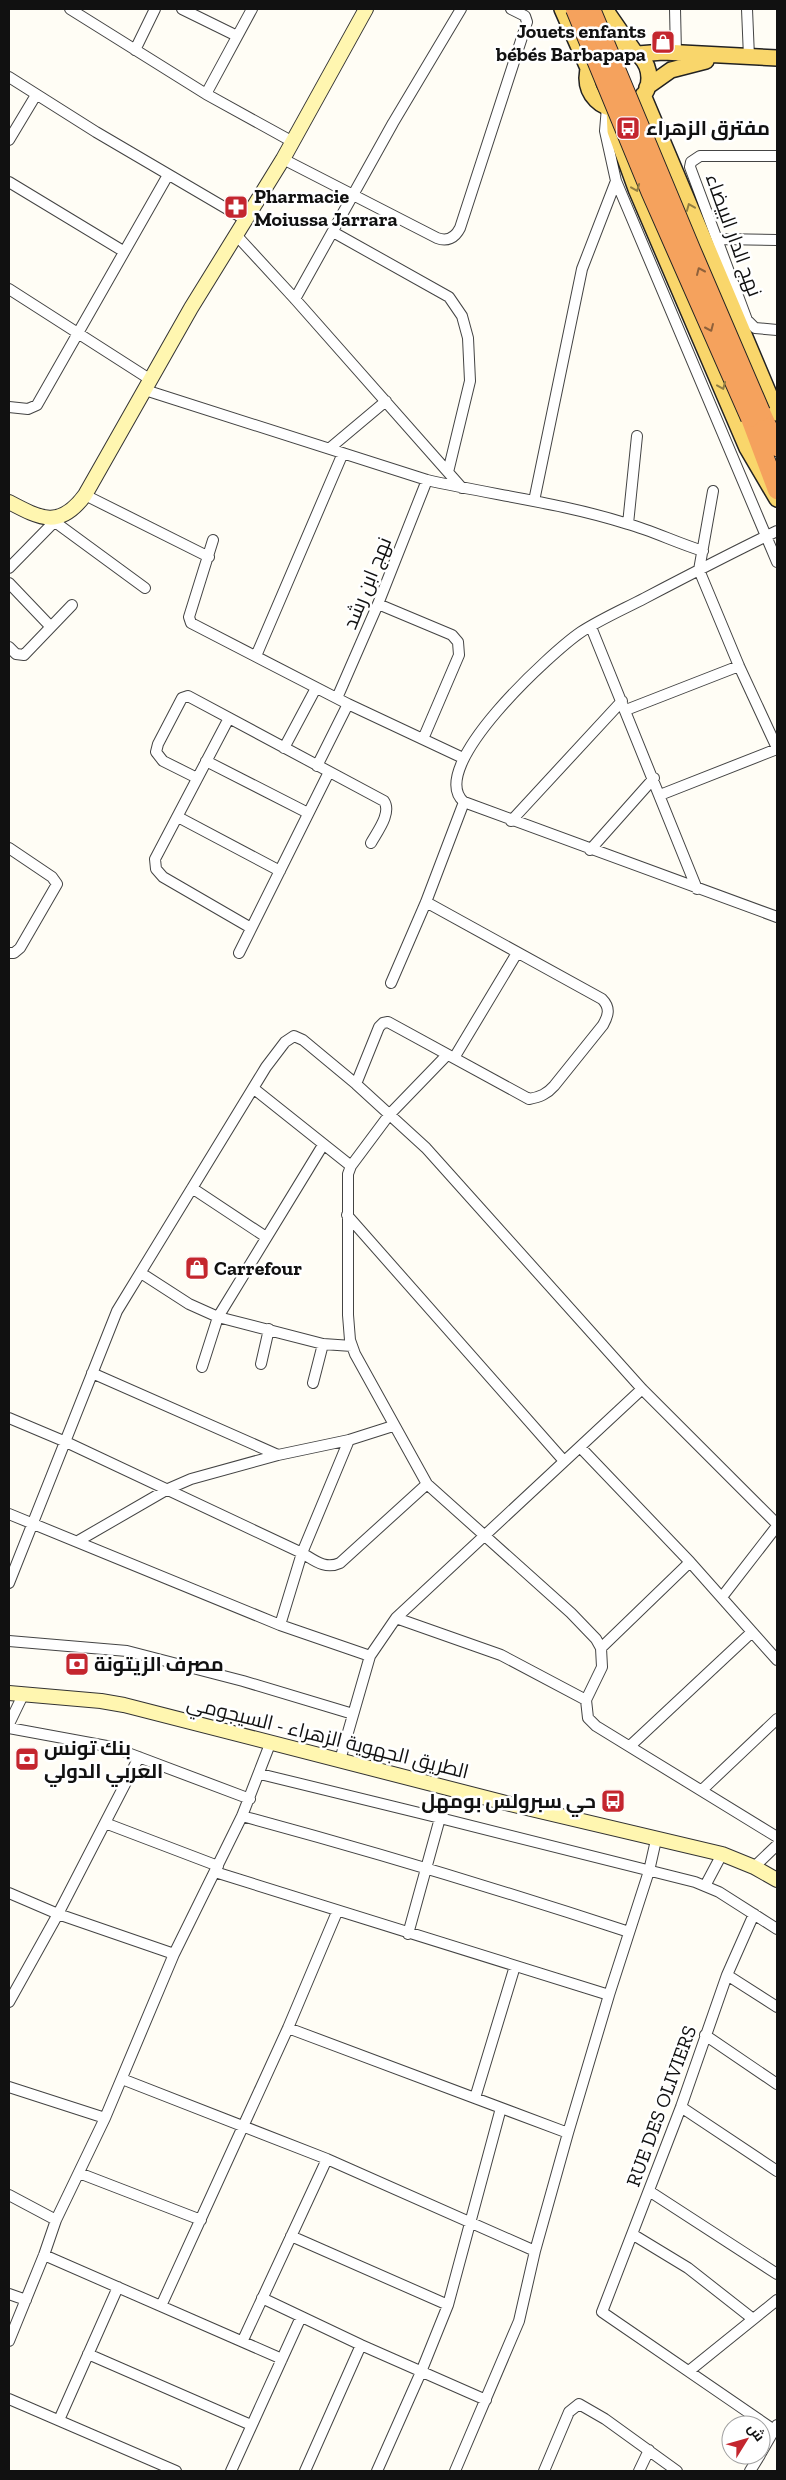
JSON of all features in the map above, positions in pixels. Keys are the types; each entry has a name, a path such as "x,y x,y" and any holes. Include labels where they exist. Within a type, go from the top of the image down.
{"highway":[{"path":"576,9 650,191 763,414 777,490"},
{"path":"591,9 691,249 777,448"}],"main road":[{"path":"9,502 41,518 57,519 73,509 85,494 192,308 293,142 366,9"},
{"path":"562,9 588,68"},
{"path":"605,9 647,69 645,91 763,414"},
{"path":"727,57 680,66 667,72 630,106 610,108 594,98 590,91 587,76 588,68 593,58 602,51 612,47 623,47 636,52 777,58"},
{"path":"610,108 615,131 636,189 747,448 777,500"},
{"name":"الطريق الجهوية الزهراء - السيجومي","path":"16,1694 101,1701 124,1705 270,1744 656,1840 722,1854 754,1867 777,1880"}],"street":[{"path":"70,9 206,94 293,142"},
{"path":"135,50 155,9"},
{"path":"182,9 237,36"},
{"path":"206,94 252,9"},
{"path":"295,299 461,9"},
{"path":"283,159 437,238 445,240 458,233 527,22 525,16 511,9"},
{"path":"674,9 676,53"},
{"path":"747,9 749,57"},
{"path":"9,77 168,175 246,220"},
{"path":"9,140 36,95"},
{"path":"610,108 605,131 616,180 777,562"},
{"name":"نهج الدار البيضاء","path":"777,156 700,156 694,159 690,167 747,320 755,328 777,330"},
{"path":"9,407 28,409 37,405 168,175"},
{"path":"534,500 582,268 616,180"},
{"path":"9,182 123,251"},
{"path":"333,232 449,297 462,316 468,338 470,381 448,472"},
{"path":"237,236 462,488"},
{"path":"718,239 777,240"},
{"path":"9,288 78,333 148,385 343,453 427,480 534,500 628,524 703,551"},
{"path":"330,448 386,401"},
{"path":"628,524 637,436"},
{"path":"256,656 343,453"},
{"name":"نهج ابن رشد","path":"337,698 378,604 427,480"},
{"path":"660,795 777,749 739,666 699,570 713,491"},
{"path":"85,494 209,557"},
{"path":"9,568 57,519 144,588"},
{"path":"777,531 591,627 555,652 478,734 463,758 456,789 458,796 464,802 511,821 777,917"},
{"path":"213,540 190,620 194,625 348,704 463,758"},
{"path":"9,583 51,627"},
{"path":"378,604 452,635 458,642 459,655 423,739"},
{"path":"9,647 16,654 24,655 72,605"},
{"path":"591,627 654,778 697,888"},
{"path":"511,821 624,705 739,666"},
{"path":"284,748 316,688"},
{"path":"197,778 163,761 157,755 156,748 182,698 188,696 386,803 386,812 371,843"},
{"path":"317,766 348,704"},
{"path":"229,718 155,859 156,868 163,877 251,928"},
{"path":"206,761 308,813"},
{"path":"239,953 329,772"},
{"path":"590,850 654,778"},
{"path":"391,983 426,902 464,802"},
{"path":"178,817 280,871"},
{"path":"9,848 52,877 57,884 20,948 14,953 9,953"},
{"path":"356,1084 383,1022 391,1023 529,1099 536,1098 549,1091 603,1025 608,1011 602,999 426,902"},
{"path":"517,953 450,1056 390,1115 351,1166 347,1183 347,1214 348,1315 352,1346 393,1426 427,1484 571,1613 602,1648 602,1667 586,1700 588,1718 591,1722 777,1837"},
{"path":"9,1583 117,1311 253,1088 286,1042 294,1036 303,1040 356,1084 448,1172 642,1389 777,1525 722,1597"},
{"path":"253,1088 351,1166"},
{"path":"202,1367 218,1317 323,1145"},
{"path":"192,1188 266,1237"},
{"path":"347,1214 564,1462"},
{"path":"141,1273 189,1304 218,1317 324,1344 352,1346"},
{"path":"261,1364 269,1330"},
{"path":"312,1384 324,1344"},
{"path":"92,1373 278,1456"},
{"path":"340,1760 370,1656 396,1618 642,1389"},
{"path":"9,1418 168,1489 302,1553 322,1565 335,1566 340,1563 427,1484"},
{"path":"78,1541 168,1489 191,1479 349,1440 393,1426"},
{"path":"280,1625 302,1553 349,1440"},
{"path":"580,1447 690,1562 777,1660"},
{"path":"9,1514 280,1625 370,1656"},
{"path":"602,1648 690,1562"},
{"path":"396,1618 501,1655 586,1700"},
{"path":"630,1746 752,1632"},
{"path":"9,1640 127,1651 242,1681 353,1714"},
{"path":"9,1724 16,1694"},
{"path":"702,1790 777,1719"},
{"path":"9,1728 89,1742 139,1757 250,1799"},
{"path":"9,2341 56,2220 105,2118 174,1954 250,1799 270,1744"},
{"path":"9,1999 58,1914 139,1757"},
{"path":"260,1774 705,1886 777,1929"},
{"path":"242,1816 349,1844 485,1885 629,1932"},
{"path":"408,1934 440,1818"},
{"path":"105,1823 216,1869 337,1912 609,1995"},
{"path":"455,2471 519,2321 535,2251 568,2133 609,1995 649,1871 656,1840"},
{"path":"754,1867 777,1845"},
{"path":"705,1886 722,1854"},
{"path":"9,1893 58,1914 174,1954"},
{"path":"161,2306 288,2028 337,1912"},
{"name":"RUE DES OLIVIERS","path":"689,2371 602,2312 681,2107 727,1974 754,1914"},
{"path":"475,2098 514,1966"},
{"path":"727,1974 777,2007"},
{"path":"288,2028 568,2133"},
{"path":"705,2035 777,2084"},
{"path":"122,2079 327,2159 535,2251"},
{"path":"9,2087 105,2118"},
{"path":"681,2107 777,2171"},
{"path":"377,2471 421,2372 448,2305 501,2108"},
{"path":"243,2340 327,2159"},
{"path":"79,2172 201,2220"},
{"path":"649,2191 777,2274"},
{"path":"9,2195 56,2220"},
{"path":"632,2234 682,2264 753,2319"},
{"path":"291,2236 448,2305"},
{"path":"44,2255 243,2340 282,2359"},
{"path":"59,2420 118,2287"},
{"path":"9,2294 26,2300"},
{"path":"262,2298 361,2345 486,2400"},
{"path":"776,2429 689,2371 777,2300"},
{"path":"231,2471 301,2317"},
{"path":"305,2471 361,2345"},
{"path":"88,2354 251,2425"},
{"path":"9,2399 176,2471"},
{"path":"544,2471 569,2412 579,2404 649,2450 677,2471"},
{"path":"639,2471 649,2450"}],"place":[{"name":"Jouets enfants bébés Barbapapa","path":"663,42"},
{"name":"مفترق الزهراء","path":"628,128"},
{"name":"Pharmacie Moiussa Jarrara","path":"236,207"},
{"name":"Carrefour","path":"197,1268"},
{"name":"مصرف الزيتونة","path":"77,1664"},
{"name":"بنك تونس العربي الدولي","path":"27,1759"},
{"name":"حي سبرولس بومهل","path":"613,1801"}]}
